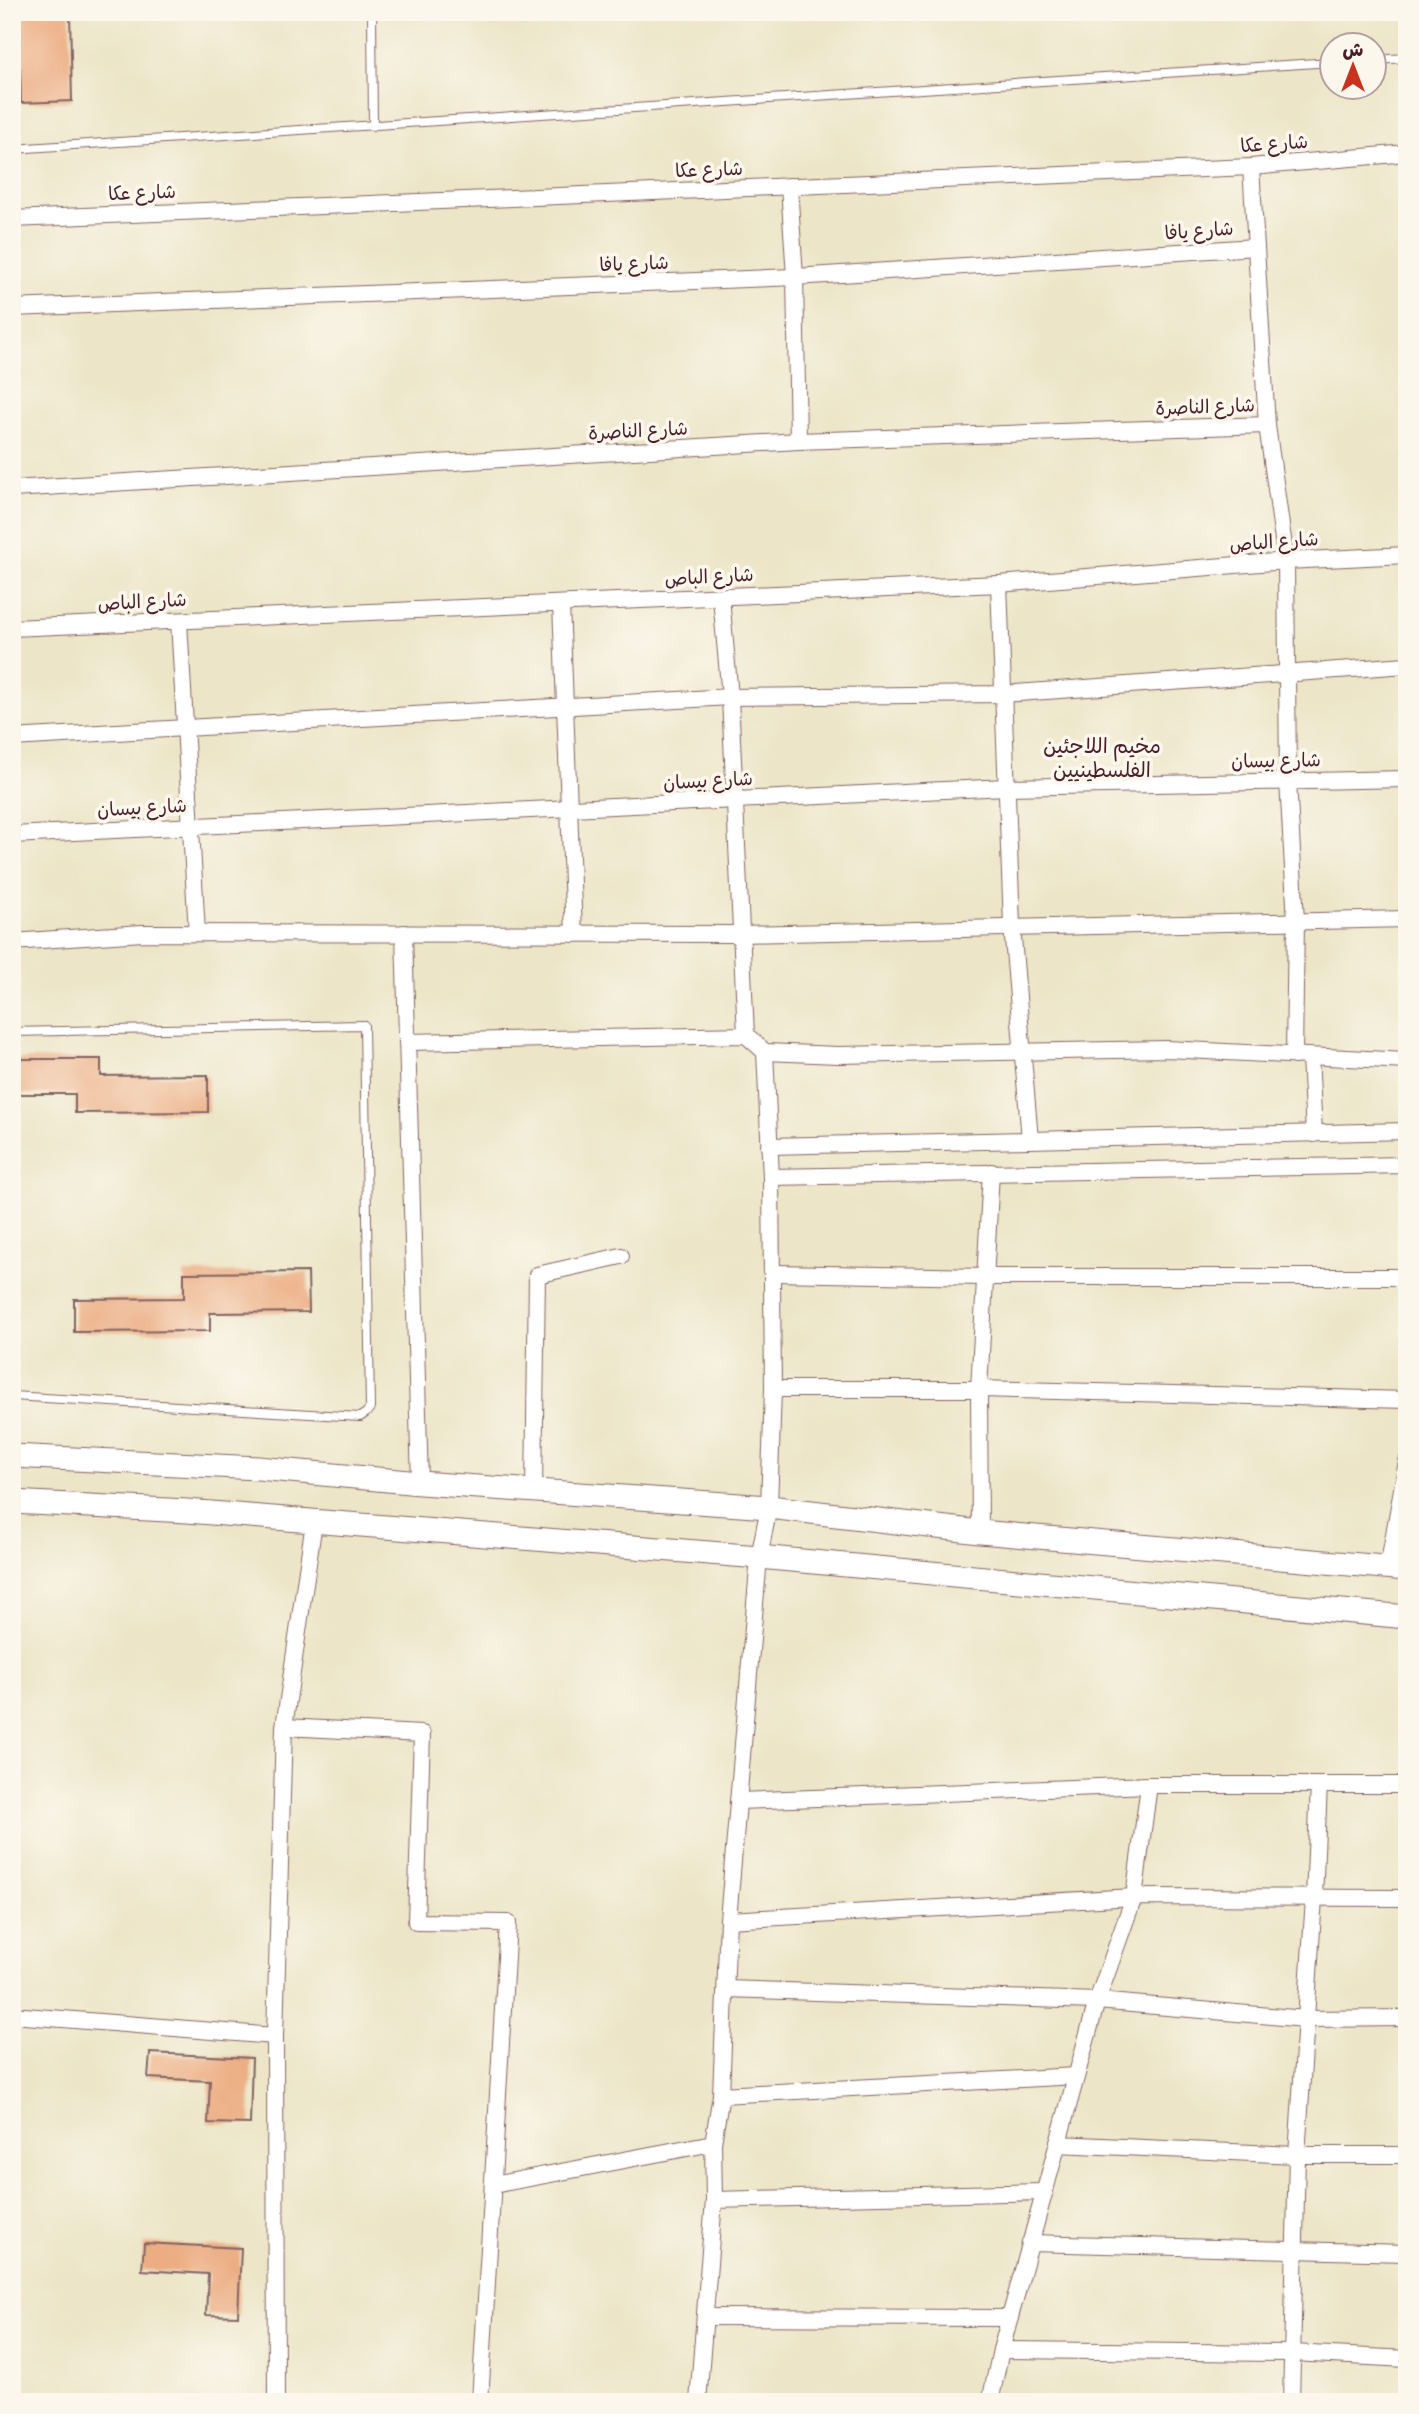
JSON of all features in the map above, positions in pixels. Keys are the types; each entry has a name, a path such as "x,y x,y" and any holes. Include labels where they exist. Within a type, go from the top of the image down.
{"main road":[{"path":"12,1456 258,1468 420,1483 769,1507 980,1532 1397,1568"},
{"path":"12,1502 187,1511 759,1558 1407,1617"}],"street":[{"name":"شارع عكا","path":"12,219 1251,167 1407,153"},
{"path":"1251,167 1267,425 1286,561 1288,780 1302,1056 1314,1134"},
{"path":"789,186 795,277 798,442"},
{"name":"شارع يافا","path":"12,308 795,277 1256,247"},
{"name":"شارع الناصرة","path":"12,489 798,442 1267,425"},
{"name":"شارع الباص","path":"12,628 999,584 1286,561 1407,555"},
{"path":"999,584 1012,926 1030,1140"},
{"path":"721,597 730,697 746,1035"},
{"path":"561,604 574,934"},
{"path":"179,621 197,933"},
{"path":"12,738 730,697 1003,694 1407,665"},
{"name":"شارع بيسان","path":"12,835 1006,787 1407,779"},
{"path":"12,942 142,933 740,934 1407,919"},
{"path":"404,933 420,1483"},
{"path":"407,1042 746,1035 765,1052 838,1055 1167,1049 1407,1061"},
{"path":"698,2402 714,2200 713,2143 721,2095 728,1920 759,1558 769,1507 773,1273 765,1052"},
{"path":"769,1146 1407,1131"},
{"path":"771,1177 1407,1165"},
{"path":"980,1532 979,1389 991,1172"},
{"path":"534,1490 537,1275 621,1256"},
{"path":"773,1273 985,1277 1407,1277"},
{"path":"773,1389 979,1389 1407,1400"},
{"path":"1397,1568 1407,1461"},
{"path":"276,2402 275,2036 284,1727 314,1522"},
{"path":"284,1727 422,1734 416,1922 508,1923 480,2402"},
{"path":"738,1801 1149,1784 1407,1785"},
{"path":"990,2402 1001,2350 1097,2001 1134,1897 1149,1784"},
{"path":"1291,2402 1297,2155 1319,1785"},
{"path":"728,1920 1134,1897 1407,1898"},
{"path":"726,1989 1097,2001 1306,2019 1407,2018"},
{"path":"12,2015 275,2036"},
{"path":"721,2095 1076,2076"},
{"path":"493,2185 713,2143"},
{"path":"1058,2144 1297,2155 1407,2155"},
{"path":"714,2200 1044,2192"},
{"path":"1030,2243 1407,2253"},
{"path":"706,2317 1010,2318"},
{"path":"1001,2350 1292,2353 1407,2359"}],"lane":[{"path":"372,12 373,126"},
{"path":"1388,59 1407,58"},
{"path":"12,149 1318,63"},
{"path":"12,1032 364,1025 370,1408 360,1417 12,1396"}],"building":[{"path":"12,12 70,12 72,101 21,103 20,69 12,69"},
{"path":"12,1059 101,1059 101,1076 208,1075 208,1112 75,1113 75,1094 12,1094"},
{"path":"308,1272 309,1312 210,1313 210,1331 74,1332 74,1299 184,1298 184,1273"},
{"path":"150,2053 252,2058 250,2124 208,2123 210,2081 148,2078"},
{"path":"144,2243 241,2248 238,2316 206,2315 208,2274 142,2270"}],"district":[{"name":"مخيم اللاجئين الفلسطينيين","path":"1102,758"}]}
